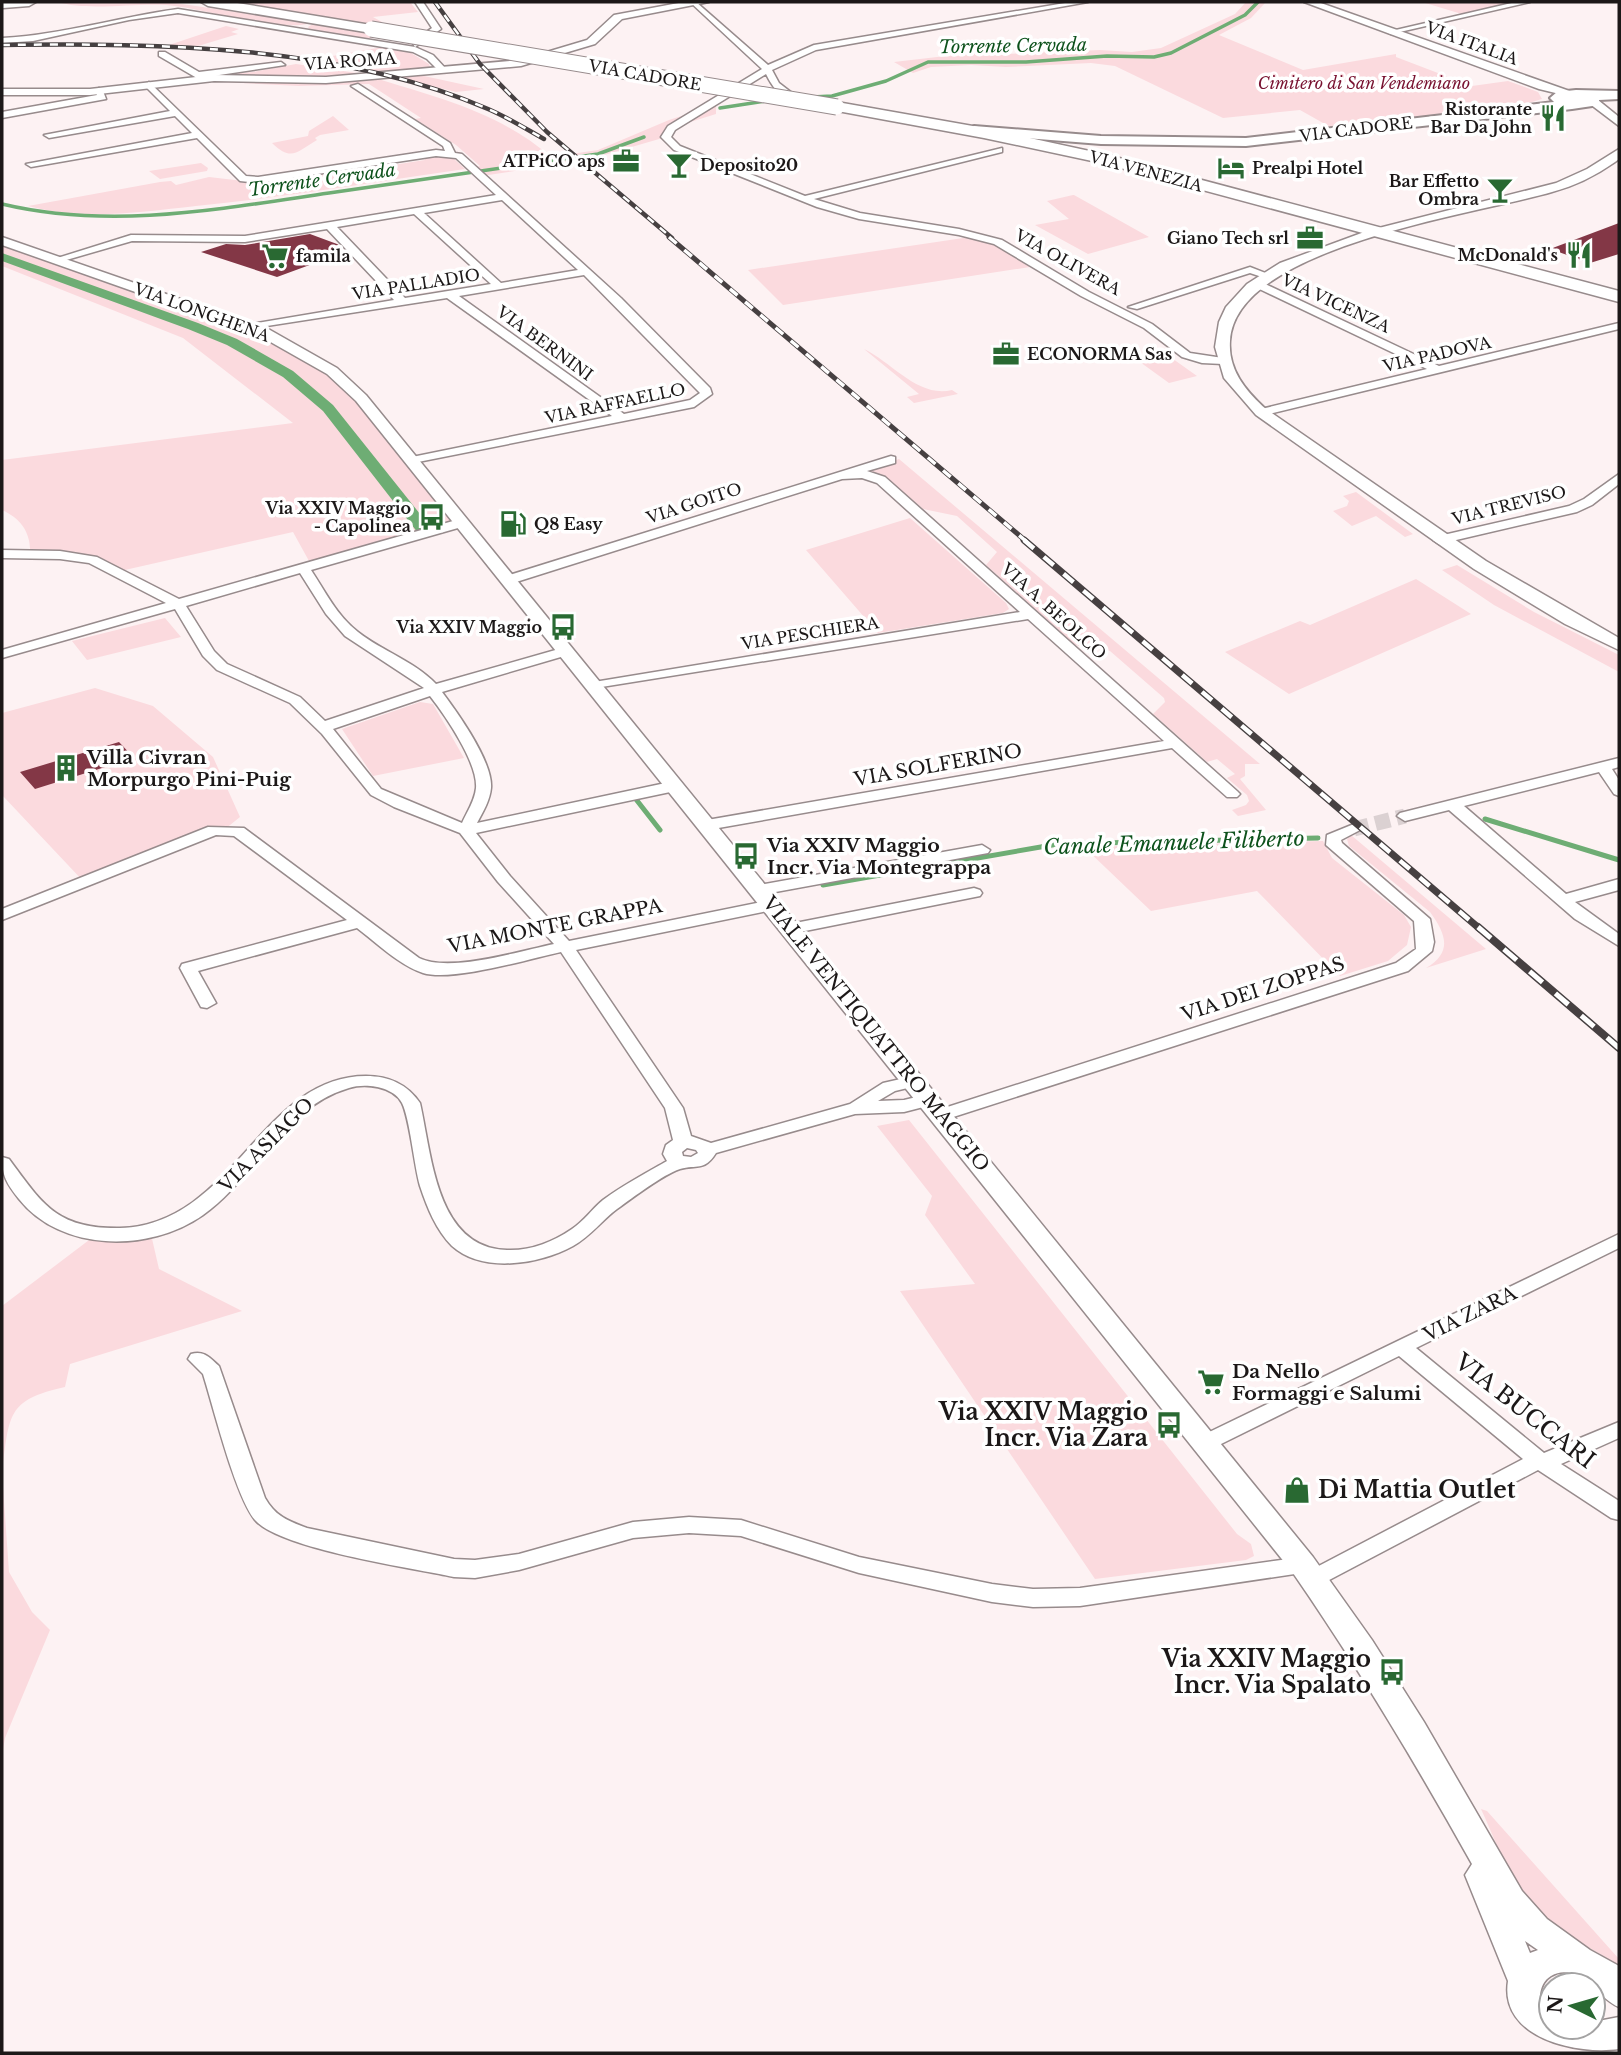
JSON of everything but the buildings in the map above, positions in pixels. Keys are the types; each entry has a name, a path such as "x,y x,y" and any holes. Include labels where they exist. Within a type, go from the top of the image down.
{"main road":[{"path":"2,4 18,2"},
{"path":"2,4 29,2"},
{"name":"VIA CADORE","path":"208,2 837,107 1079,153"},
{"name":"VIA CADORE","path":"1212,142 1287,138 1614,96"},
{"path":"958,128 1101,141 1212,142"},
{"path":"1079,153 1083,144 1101,141"},
{"path":"1079,153 1136,146 1212,142"},
{"path":"1136,146 1122,150 1119,154 1124,161 1138,167"},
{"name":"VIA VENEZIA","path":"1079,153 1619,297"}],"street":[{"path":"405,48 432,35 437,29 419,2"},
{"name":"VIA OLIVERA","path":"1084,2 832,44 796,54 671,128 666,137 677,148 803,199 859,216 960,232 998,242 1085,294 1148,326 1186,355 1202,360 1223,361"},
{"name":"VIA ITALIA","path":"1310,2 1575,100 1606,113 1619,123"},
{"path":"1391,32 1526,2"},
{"path":"698,3 767,69 776,85 789,95"},
{"name":"VIA ROMA","path":"162,54 201,77 326,80 500,65 536,60 575,49 597,39 618,17 698,3"},
{"path":"2,41 33,39 130,18 178,11 405,48 426,55 443,70"},
{"name":"VIA ROMA","path":"2,92 99,91 281,65"},
{"path":"149,85 239,177 246,180 450,153"},
{"name":"VIA RAFFAELLO","path":"355,86 447,145 450,153 459,156 477,172 706,390 701,400 694,403 412,461"},
{"path":"2,115 103,97 99,91"},
{"name":"VIA ITALIA","path":"1575,100 1606,113"},
{"path":"49,135 177,113"},
{"path":"31,164 198,135"},
{"path":"803,199 999,150"},
{"path":"1133,307 1251,270 1307,257 1376,232 1554,188 1604,165 1619,153"},
{"path":"56,260 131,238 245,239 503,197"},
{"path":"416,211 499,286"},
{"path":"1323,217 1359,224 1409,223"},
{"path":"1323,217 1346,231 1346,239 1338,246"},
{"path":"1409,223 1403,230 1406,235 1426,245"},
{"path":"330,226 401,301"},
{"name":"VIA LONGHENA","path":"2,241 251,327 306,355 345,382 454,514"},
{"path":"1338,246 1369,241 1426,245"},
{"path":"1307,257 1263,280 1231,309 1224,333 1223,361 1236,386 1261,412 1440,540 1520,591 1619,645"},
{"name":"VIA VICENZA","path":"1251,270 1263,280 1439,370"},
{"name":"VIA PALLADIO","path":"251,327 585,272"},
{"name":"VIA BERNINI","path":"449,294 622,418"},
{"name":"VIA PADOVA","path":"1261,412 1619,326"},
{"name":"VIA GOITO","path":"508,580 891,460"},
{"name":"VIA A. BEOLCO","path":"842,475 863,474 881,480 1233,794"},
{"name":"VIA TREVISO","path":"1440,540 1573,509 1588,502 1619,478"},
{"path":"2,654 303,567 454,514"},
{"name":"VIALE VENTIQUATTRO MAGGIO","path":"454,514 1207,1442 1309,1572 1413,1731 1449,1798"},
{"path":"2,554 60,555 92,560 178,604 196,629 208,653 222,667 285,693 323,727 376,792 398,804 466,830 504,879 565,946 674,1108 681,1152 695,1142 706,1150 854,1108 935,1107"},
{"path":"303,567 348,632 406,667 434,691 478,762 482,774 482,796 466,830"},
{"name":"VIA PESCHIERA","path":"594,685 1032,614"},
{"path":"323,727 566,651"},
{"name":"VIA SOLFERINO","path":"707,825 1176,743"},
{"path":"1405,816 1619,763"},
{"path":"1604,768 1619,791"},
{"path":"466,830 675,786"},
{"path":"1452,804 1562,900 1619,941"},
{"name":"VIA MONTE GRAPPA","path":"2,915 214,830 225,829 238,831 413,962 428,969 449,970 473,967 982,850"},
{"name":"VIA DEI ZOPPAS","path":"935,1107 1402,967 1415,960 1424,951 1426,942 1422,919 1334,845 1333,838 1354,829"},
{"path":"1562,900 1600,892 1619,884"},
{"path":"790,929 975,894"},
{"path":"207,1003 188,968 359,922"},
{"name":"VIA ASIAGO","path":"2,1163 33,1205 51,1222 71,1231 125,1234 150,1230 174,1222 212,1199 315,1095 337,1082 370,1080 395,1087 405,1094 411,1103 435,1200 450,1231 464,1244 485,1254 513,1256 537,1254 580,1233 608,1206 681,1152"},
{"path":"854,1108 889,1087 914,1081"},
{"name":"VIA ZARA","path":"1207,1442 1619,1240"},
{"name":"VIA BUCCARI","path":"1402,1348 1541,1462 1619,1512"},
{"path":"198,1359 212,1371 254,1498 263,1514 277,1526 304,1536 454,1568 498,1566 633,1530 689,1525 741,1528 859,1565 992,1593 1033,1598 1080,1597 1309,1572 1526,1466 1566,1455 1619,1429"},
{"path":"1449,1798 1520,1915 1578,1960 1599,1970 1618,1988"},
{"path":"1449,1798 1525,1981 1524,1998 1528,2012 1549,2043 1578,2047 1606,2043"},
{"path":"1525,1981 1533,1969 1545,1961 1578,1960"}],"green space":[{"path":"58,2 169,2 310,23 280,25 166,5 96,6"},
{"path":"234,2 410,2 418,12 373,17 382,22 370,24"},
{"name":"Cimitero di San Vendemiano","path":"1246,2 1266,2 1251,18 1219,35 1303,70 1396,54 1396,57 1472,86 1508,81 1538,92 1542,99 1332,128 1300,110 1223,118 1115,66 1091,63 1006,67 971,65 931,67 913,73 894,62 980,52 1132,52 1161,48 1235,14"},
{"path":"1422,2 1526,2 1465,15"},
{"path":"312,23 382,34 369,39 310,30 308,27"},
{"path":"226,26 239,29 231,32 238,34 198,46 169,45"},
{"path":"383,47 411,53 430,67 378,74 370,70 310,60"},
{"path":"296,64 363,74 301,78 215,75 252,72"},
{"path":"390,76 424,76 484,89 456,92"},
{"path":"375,78 468,108 511,128 551,157 598,150 669,120 703,109 716,100 716,114 671,128 666,137 587,160 482,176 473,168 480,166 456,145 415,119 421,118 369,84 299,86 203,81 311,83"},
{"path":"333,116 349,130 320,135 315,138 317,140 289,154 272,143 308,136 309,131"},
{"path":"423,157 452,157 465,169 263,198 133,213 70,213 28,206 160,182 171,181 176,185 209,177 252,182 322,172 335,174 425,160"},
{"path":"201,163 208,168 207,171 160,179 149,171"},
{"path":"1073,195 1149,237 1088,254 1035,225 1069,219 1047,201"},
{"path":"970,237 1000,247 1030,267 783,305 748,270"},
{"path":"2,242 235,321 332,371 460,523 313,561 309,561 293,532 116,572 92,560 30,553 29,539 23,527 14,517 2,510 2,460 293,423 183,338 2,266"},
{"path":"1150,348 1159,349 1197,376 1169,383 1133,357 1154,352"},
{"path":"864,349 917,384 928,389 952,390 958,394 914,403 907,397 919,394"},
{"path":"899,459 1260,764 1245,764 1245,776 1240,779 1266,810 1238,816 1232,810 1246,805 1249,801 1247,795 1227,778 1235,774 1217,759 1207,762 1153,714 1165,702 1164,698 1110,651 1075,645 986,565 997,552 957,516 923,509 883,475 866,471"},
{"path":"1356,492 1413,534 1405,537 1376,516 1352,526 1333,511 1347,506 1349,501 1343,496"},
{"path":"910,518 1006,603 1009,609 1003,613 878,633 806,550"},
{"path":"1457,565 1534,612 1619,655 1619,672 1494,605 1442,570"},
{"path":"1416,579 1471,614 1289,694 1225,652 1300,621 1310,625"},
{"path":"165,618 181,637 87,660 72,641"},
{"path":"95,688 153,706 213,757 240,817 225,829 84,882 2,795 2,713"},
{"path":"420,702 433,704 464,758 373,776 342,729"},
{"path":"1351,835 1486,949 1426,968 1435,962 1443,949 1440,928 1430,912 1349,846 1347,839"},
{"path":"1323,841 1332,858 1404,915 1411,927 1407,945 1388,961 1340,976 1257,891 1151,911 1084,847"},
{"path":"909,1120 1237,1534 1251,1544 1254,1556 1246,1560 1095,1579 900,1291 975,1284 925,1215 932,1196 877,1126"},
{"path":"150,1230 159,1269 242,1311 70,1364 65,1387 31,1398 14,1413 7,1436 2,1471 2,1306 97,1234"},
{"path":"2,1473 9,1572 32,1612 50,1630 5,1738 2,1755"},
{"path":"1481,1809 1487,1811 1619,1959 1619,1966 1558,1930 1537,1913 1517,1886"}],"waterway":[{"name":"Torrente Cervada","path":"812,97 832,96 886,81 928,62 1026,62 1107,56 1154,57 1171,53 1245,15 1258,2"},
{"name":"Torrente Cervada","path":"720,108 766,101"},
{"name":"Torrente Cervada","path":"2,204 84,216 206,210 598,154 644,137"},
{"name":"Canale Emanuele Filiberto","path":"2,257 193,326 232,342 288,374 328,408 424,529"},
{"name":"Canale Emanuele Filiberto","path":"635,798 660,830"},
{"name":"Canale Emanuele Filiberto","path":"1485,819 1619,860"},
{"name":"Canale Emanuele Filiberto","path":"823,885 1058,844 1318,838"}],"tunnel":[{"path":"1354,829 1405,816"}],"railway":[{"path":"435,2 480,64 547,132 672,238"},
{"path":"2,45 187,47 311,60 372,72 431,88 495,112 544,139"},
{"path":"669,237 1027,542"},
{"path":"1024,540 1480,929"},
{"path":"1478,927 1619,1048"}],"place":[{"name":"Ristorante Bar Da John","path":"1553,118"},
{"name":"ATPiCO aps","path":"626,161"},
{"name":"Deposito20","path":"679,165"},
{"name":"Prealpi Hotel","path":"1231,168"},
{"name":"Bar Effetto Ombra","path":"1500,190"},
{"name":"Giano Tech srl","path":"1310,238"},
{"name":"McDonald's","path":"1579,255"},
{"name":"famila","path":"275,256"},
{"name":"ECONORMA Sas","path":"1006,354"},
{"name":"Via XXIV Maggio - Capolinea","path":"432,517"},
{"name":"Q8 Easy","path":"513,524"},
{"name":"Via XXIV Maggio","path":"563,627"},
{"name":"Villa Civran Morpurgo Pini-Puig","path":"66,768"},
{"name":"Via XXIV Maggio Incr. Via Montegrappa","path":"746,856"},
{"name":"Da Nello Formaggi e Salumi","path":"1211,1382"},
{"name":"Via XXIV Maggio Incr. Via Zara","path":"1169,1425"},
{"name":"Di Mattia Outlet","path":"1297,1490"},
{"name":"Via XXIV Maggio Incr. Via Spalato","path":"1392,1672"}]}
